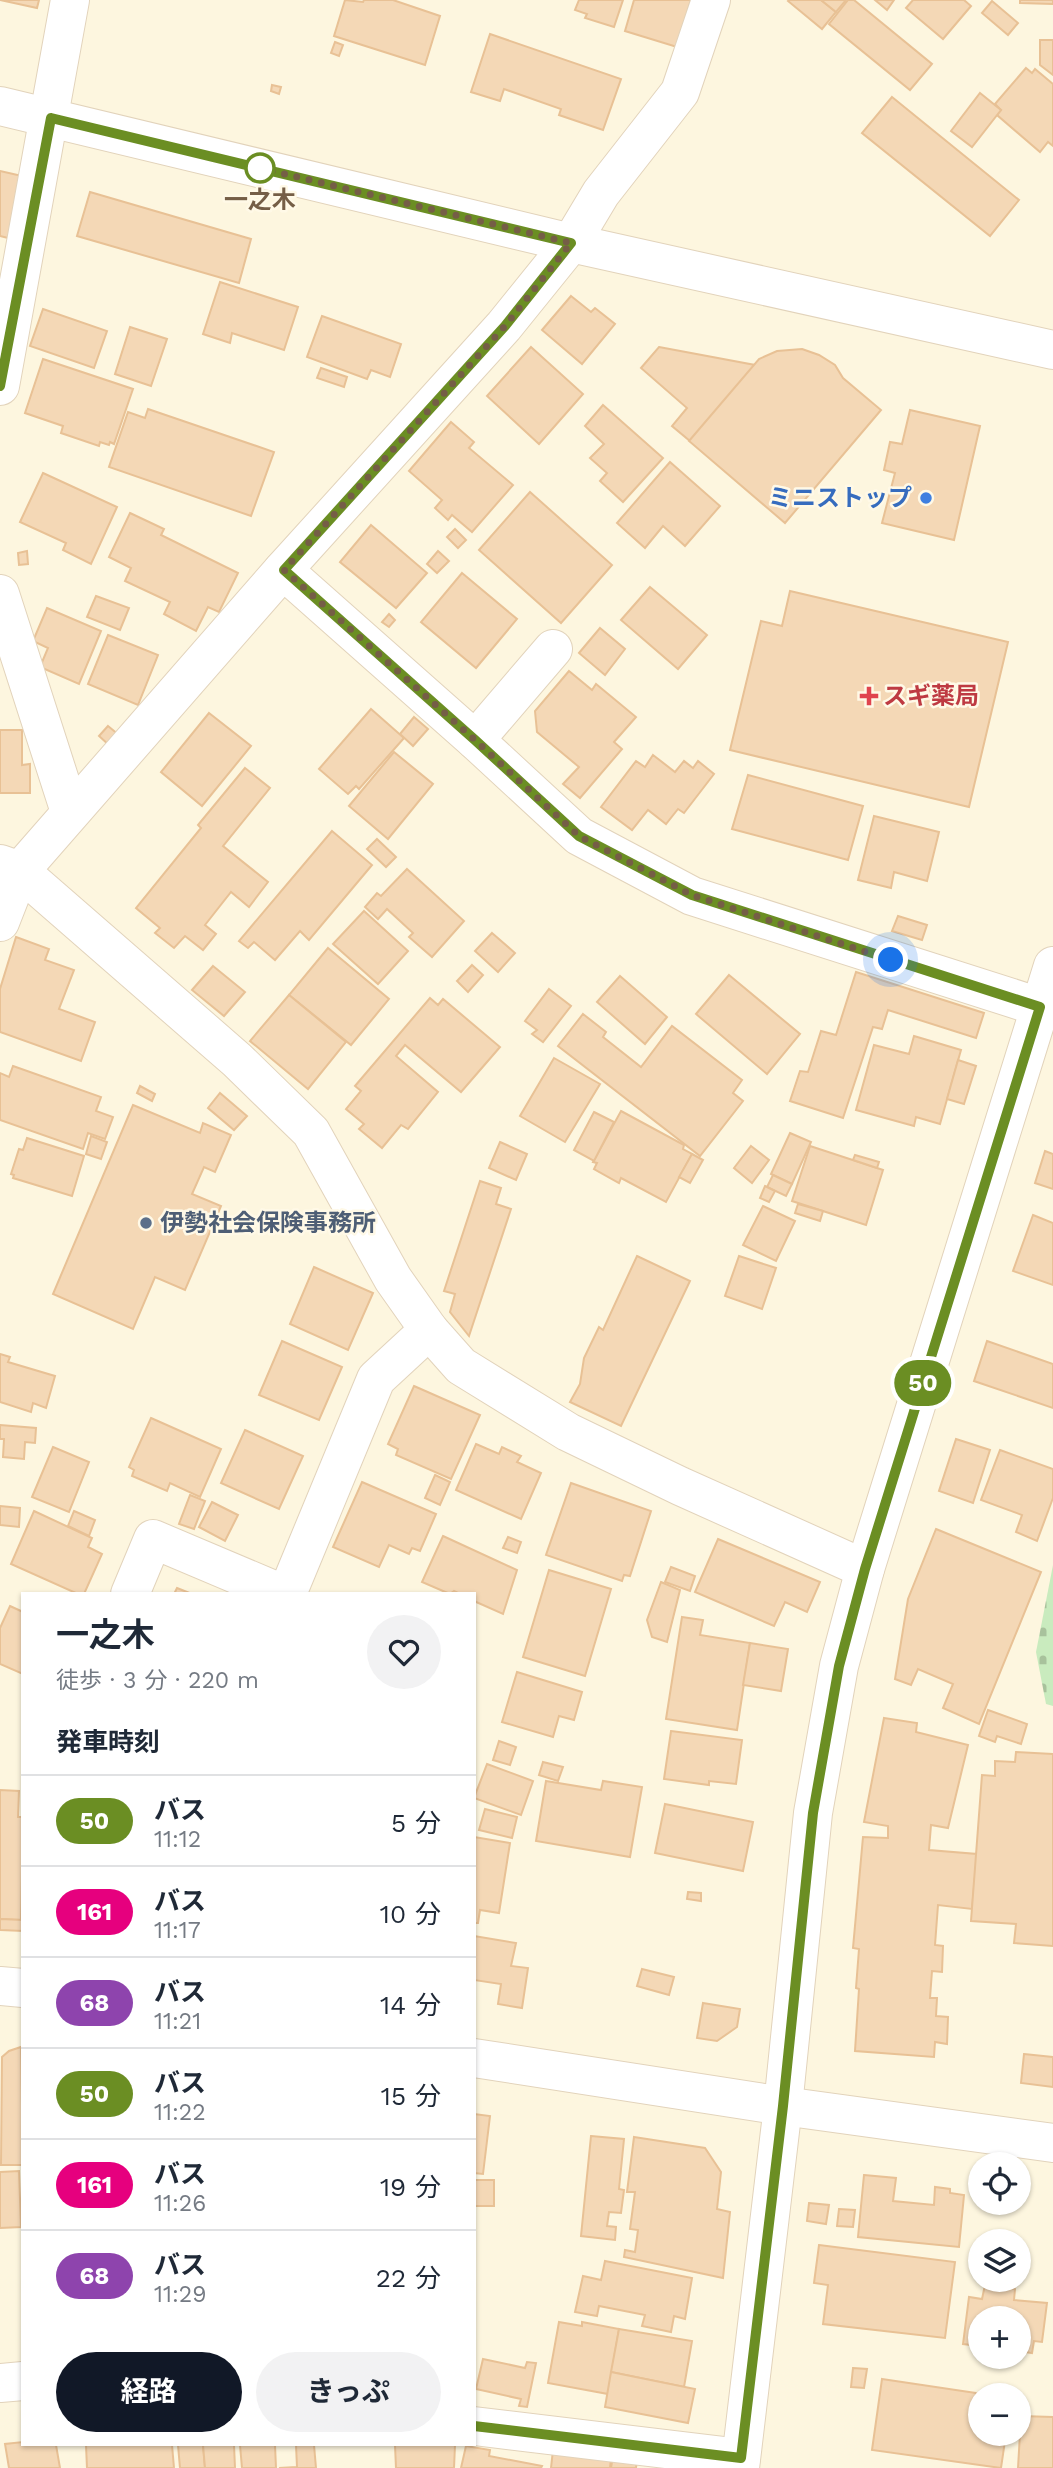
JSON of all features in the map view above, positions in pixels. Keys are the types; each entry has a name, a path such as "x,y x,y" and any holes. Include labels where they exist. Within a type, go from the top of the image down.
{"street":[{"path":"0,386 5,329 51,118 70,0"},
{"path":"0,922 10,867 71,812 284,570 505,326 571,243 601,193 680,92 711,0"},
{"path":"0,106 571,243 1053,350"},
{"path":"284,570 579,836 692,895 1040,1007"},
{"path":"0,594 71,812"},
{"path":"475,740 553,649"},
{"path":"10,867 237,1060 311,1132 393,1279 429,1329 461,1366 568,1432 680,1486 865,1569"},
{"path":"476,2426 740,2463 783,2106 817,1790 839,1666 865,1569 1053,966"},
{"path":"286,1592 376,1379 429,1329"},
{"path":"131,1592 153,1539 280,1592"},
{"path":"0,1986 21,1988"},
{"path":"476,2058 783,2106 1053,2143"},
{"path":"0,2383 21,2381"}],"green space":[{"path":"1053,1565 1053,1706 1046,1704 1036,1652"}],"building":[{"path":"0,0 39,0 37,8"},
{"path":"345,0 393,0 440,16 425,65 334,36"},
{"path":"579,0 623,0 614,27 585,18 587,14 575,10"},
{"path":"634,0 691,0 677,47 625,31"},
{"path":"789,0 821,0 836,12 822,29"},
{"path":"821,0 846,0 836,12"},
{"path":"848,0 854,0 932,64 910,90 829,24"},
{"path":"875,0 894,0 887,10"},
{"path":"913,0 964,0 971,6 943,39 906,8"},
{"path":"1020,0 1053,0 1053,4 1020,3"},
{"path":"992,1 1018,23 1008,35 982,13"},
{"path":"490,34 621,79 603,130 559,115 561,109 504,89 500,101 471,92"},
{"path":"1040,40 1053,40 1053,75 1040,65"},
{"path":"335,42 343,45 339,56 331,53"},
{"path":"1026,68 1032,73 1035,69 1053,84 1053,146 1048,142 1040,152 997,115 1001,110 995,104"},
{"path":"272,85 281,87 279,94 271,91"},
{"path":"980,93 1001,110 972,147 951,131"},
{"path":"892,97 1019,200 990,236 862,133"},
{"path":"0,171 22,176 8,238 0,236"},
{"path":"90,192 251,239 239,283 77,236"},
{"path":"220,282 298,307 284,350 232,333 230,343 203,334"},
{"path":"571,296 591,312 595,308 615,324 582,364 542,330"},
{"path":"43,309 107,331 94,368 30,346"},
{"path":"322,316 401,344 390,377 371,370 367,379 307,357"},
{"path":"130,327 167,339 151,386 115,374"},
{"path":"531,347 583,394 539,444 487,396"},
{"path":"659,347 755,365 690,441 672,426 687,408 641,368"},
{"path":"802,349 835,365 843,378 881,410 785,523 689,441 759,359 777,351"},
{"path":"43,359 133,389 114,444 100,442 99,446 61,433 63,426 25,413"},
{"path":"321,368 347,377 344,387 317,378"},
{"path":"603,405 663,458 623,502 600,481 607,473 590,458 604,444 585,426"},
{"path":"148,409 274,452 251,516 109,467 128,412 145,418"},
{"name":"ミニストップ","path":"910,410 980,426 954,540 882,523 895,473 884,470 890,442 902,444"},
{"path":"451,422 474,442 469,448 513,485 472,532 452,515 448,520 435,508 442,500 409,471"},
{"path":"670,462 720,506 685,546 663,526 645,548 617,523"},
{"path":"43,473 117,507 91,564 63,550 66,543 20,522"},
{"path":"530,492 612,565 561,623 479,550"},
{"path":"130,513 164,529 161,535 238,573 219,612 208,607 196,631 164,614 170,602 125,581 131,568 109,557"},
{"path":"371,525 427,573 396,608 340,562"},
{"path":"455,529 466,540 458,548 447,537"},
{"path":"27,551 28,564 19,565 18,553"},
{"path":"438,551 449,561 437,573 427,564"},
{"path":"462,573 517,619 476,668 421,622"},
{"path":"650,587 707,635 678,669 621,620"},
{"name":"スギ薬局","path":"790,591 1008,642 969,807 730,750 761,621 782,626"},
{"path":"96,596 129,608 120,630 87,617"},
{"path":"47,608 101,631 79,684 40,667 48,648 33,641"},
{"path":"389,614 395,620 389,627 382,622"},
{"path":"600,628 625,649 605,675 579,653"},
{"path":"108,635 158,655 138,705 88,684"},
{"path":"569,671 592,690 596,684 636,717 614,742 622,749 580,798 563,784 579,767 537,732 535,711"},
{"path":"371,709 404,738 359,789 356,786 348,794 319,769"},
{"path":"209,713 251,746 202,806 161,772"},
{"path":"414,717 428,729 413,746 400,734"},
{"path":"108,726 119,735 109,745 99,736"},
{"path":"0,730 22,730 22,765 30,764 30,793 0,793"},
{"path":"394,752 433,784 388,839 349,806"},
{"path":"653,755 675,772 684,761 693,768 698,761 714,774 684,813 678,809 666,824 648,810 632,830 601,807 636,761 645,767"},
{"path":"245,768 270,788 223,846 268,882 249,907 231,892 205,925 216,934 203,950 185,936 174,948 155,933 160,928 136,908 201,828 198,825"},
{"path":"748,775 863,806 848,860 732,829"},
{"path":"874,816 939,832 927,881 894,872 891,888 858,880"},
{"path":"332,831 372,865 309,940 300,931 275,960 254,942 248,948 239,941"},
{"path":"377,839 396,857 386,867 367,849"},
{"path":"407,869 464,921 432,957 409,937 413,933 387,909 378,919 365,907 377,893 381,896"},
{"path":"364,911 408,951 378,984 333,944"},
{"path":"898,916 927,925 922,940 892,931"},
{"path":"492,933 515,953 498,972 475,951"},
{"path":"16,937 49,949 45,960 74,970 59,1009 95,1022 81,1061 0,1032 0,989"},
{"path":"328,948 389,999 351,1045 289,995"},
{"path":"472,965 483,975 468,992 457,981"},
{"path":"213,966 245,992 224,1016 192,990"},
{"path":"856,972 984,1013 976,1038 888,1010 882,1029 873,1027 843,1118 790,1101 800,1071 808,1072 821,1031 836,1035"},
{"path":"729,975 800,1034 767,1074 696,1014"},
{"path":"620,976 667,1017 645,1044 597,1002"},
{"path":"549,989 571,1006 543,1042 532,1034 537,1030 525,1021"},
{"path":"289,995 346,1042 308,1089 250,1041"},
{"path":"430,998 438,1005 443,999 500,1047 461,1092 405,1045 396,1056 438,1092 408,1129 401,1125 382,1148 359,1129 364,1124 346,1109 361,1091 355,1086"},
{"path":"583,1014 606,1032 603,1037 641,1067 672,1026 742,1080 733,1093 743,1101 700,1156 558,1046"},
{"path":"914,1036 961,1050 940,1124 916,1117 914,1126 856,1110 874,1045 909,1054"},
{"path":"554,1058 600,1084 565,1142 520,1116"},
{"path":"958,1060 976,1066 964,1104 947,1099"},
{"path":"13,1066 101,1097 96,1111 113,1117 105,1139 88,1133 83,1149 0,1120 0,1073 9,1077"},
{"path":"140,1086 155,1094 152,1101 137,1093"},
{"path":"220,1093 247,1116 234,1130 208,1108"},
{"path":"133,1105 200,1133 203,1123 231,1135 215,1172 204,1167 192,1194 221,1206 185,1290 155,1277 133,1329 53,1294"},
{"path":"621,1111 684,1145 683,1149 692,1154 666,1202 621,1178 619,1183 594,1169 597,1163 593,1162"},
{"path":"594,1112 614,1122 594,1161 574,1150"},
{"path":"790,1133 811,1142 792,1184 771,1174"},
{"path":"91,1136 107,1142 101,1159 86,1154"},
{"path":"27,1138 84,1156 72,1196 13,1178 14,1175 11,1174 19,1149 23,1150"},
{"path":"500,1142 527,1154 516,1180 489,1168"},
{"path":"751,1146 769,1160 752,1183 734,1168"},
{"path":"810,1146 883,1170 866,1225 792,1201"},
{"path":"1045,1151 1053,1154 1053,1189 1035,1183"},
{"path":"692,1154 703,1160 690,1183 679,1177"},
{"path":"855,1155 879,1162 877,1168 853,1160"},
{"path":"773,1175 792,1184 786,1196 767,1187"},
{"path":"480,1181 501,1188 496,1204 511,1209 469,1336 450,1312 455,1294 444,1291"},
{"path":"765,1186 775,1191 769,1202 760,1198"},
{"path":"798,1204 823,1211 820,1221 795,1213"},
{"path":"763,1206 795,1221 776,1261 743,1245"},
{"path":"1033,1215 1053,1223 1053,1285 1013,1271"},
{"path":"637,1256 690,1281 621,1426 570,1402 580,1384 584,1358 599,1327 603,1330"},
{"path":"739,1256 776,1268 762,1309 725,1296"},
{"path":"314,1267 373,1293 348,1350 290,1324"},
{"path":"282,1341 342,1367 319,1420 259,1395"},
{"path":"987,1341 1053,1364 1053,1408 974,1381"},
{"path":"0,1354 10,1357 8,1362 55,1376 46,1408 33,1403 31,1412 0,1402"},
{"path":"414,1386 480,1415 451,1479 396,1455 398,1449 388,1444"},
{"path":"151,1418 221,1449 200,1497 170,1483 167,1491 132,1476 134,1470 129,1467"},
{"path":"0,1425 36,1428 35,1443 25,1442 24,1459 3,1457 4,1439 0,1439"},
{"path":"245,1430 303,1456 279,1509 221,1483"},
{"path":"956,1439 990,1450 973,1503 939,1491"},
{"path":"476,1444 499,1454 502,1447 521,1456 517,1462 541,1473 521,1519 456,1490"},
{"path":"53,1447 89,1462 69,1512 32,1497"},
{"path":"1000,1450 1053,1469 1053,1498 1037,1541 1016,1532 1022,1515 981,1500"},
{"path":"435,1475 450,1482 440,1505 425,1498"},
{"path":"362,1482 436,1514 420,1551 412,1548 409,1554 389,1545 379,1567 333,1547"},
{"path":"571,1483 651,1511 630,1576 624,1575 622,1581 546,1555"},
{"path":"190,1495 205,1501 194,1529 179,1524"},
{"path":"212,1502 238,1515 225,1541 199,1527"},
{"path":"0,1506 20,1508 19,1527 0,1525"},
{"path":"34,1511 92,1538 88,1547 102,1554 85,1592 74,1592 11,1564"},
{"path":"74,1511 95,1520 89,1536 68,1526"},
{"path":"936,1529 1041,1572 979,1724 943,1708 953,1684 918,1669 911,1685 895,1679 908,1599"},
{"path":"443,1536 517,1570 503,1614 476,1602 476,1592 445,1592 422,1582"},
{"path":"508,1537 521,1542 517,1553 503,1548"},
{"path":"718,1539 820,1582 807,1612 785,1602 774,1626 695,1592"},
{"path":"671,1567 695,1576 690,1591 665,1582"},
{"path":"549,1570 611,1589 585,1676 523,1657"},
{"path":"661,1582 680,1590 667,1642 652,1637 647,1620"},
{"path":"10,1606 21,1611 21,1673 0,1664 0,1628"},
{"path":"682,1617 703,1620 700,1635 750,1643 737,1730 666,1719"},
{"path":"750,1643 788,1649 781,1691 743,1685"},
{"path":"517,1672 582,1692 574,1720 559,1716 553,1737 502,1722"},
{"path":"988,1710 1027,1724 1021,1744 997,1736 995,1742 979,1736"},
{"path":"884,1718 917,1723 916,1732 968,1745 948,1828 931,1825 929,1850 977,1854 972,1909 938,1905 935,1945 943,1946 942,1972 932,1971 930,1998 937,1998 936,2016 948,2017 947,2044 935,2042 934,2057 855,2051 859,1949 853,1948 863,1837 888,1838 888,1826 864,1822"},
{"path":"671,1731 742,1740 736,1784 709,1781 709,1785 664,1779"},
{"path":"499,1741 516,1747 510,1765 493,1760"},
{"path":"1016,1752 1053,1754 1053,1946 1014,1943 1016,1924 971,1921 982,1775 995,1776 995,1761 1015,1762"},
{"path":"543,1762 563,1767 558,1781 539,1775"},
{"path":"487,1764 533,1781 521,1815 476,1799"},
{"path":"546,1781 601,1790 603,1781 642,1787 630,1857 536,1841"},
{"path":"0,1790 19,1791 21,1920 0,1919"},
{"path":"665,1804 753,1822 743,1871 655,1853"},
{"path":"485,1809 517,1817 512,1838 479,1830"},
{"path":"476,1837 510,1843 499,1913 480,1910 478,1923"},
{"path":"688,1892 701,1893 701,1901 687,1899"},
{"path":"0,1919 21,1920 21,1931 0,1930"},
{"path":"476,1936 516,1943 511,1966 528,1968 522,2008 498,2004 501,1984 476,1980"},
{"path":"642,1969 674,1977 669,1995 637,1986"},
{"path":"703,2003 740,2009 737,2027 717,2041 697,2038"},
{"path":"21,2047 21,2165 1,2165 2,2057"},
{"path":"1024,2054 1053,2057 1053,2087 1021,2083"},
{"path":"476,2114 490,2116 483,2174 476,2173"},
{"path":"591,2136 624,2139 619,2189 624,2190 621,2213 609,2212 607,2226 616,2227 615,2240 581,2236"},
{"path":"634,2137 705,2148 721,2172 717,2209 730,2212 723,2278 624,2257 625,2250 635,2252 638,2230 630,2229 635,2192 627,2192"},
{"path":"19,2171 21,2227 0,2228 0,2172"},
{"path":"864,2175 896,2178 893,2201 934,2205 935,2187 964,2195 959,2247 858,2237"},
{"path":"476,2180 494,2180 494,2206 476,2206"},
{"path":"809,2203 829,2205 826,2224 807,2221"},
{"path":"839,2209 855,2210 853,2227 837,2226"},
{"path":"819,2245 955,2262 945,2338 823,2324 828,2285 814,2283"},
{"path":"605,2261 692,2278 685,2319 674,2316 671,2332 642,2326 645,2315 599,2306 597,2316 575,2312 583,2276 601,2280"},
{"path":"984,2292 1015,2292 1014,2300 1047,2303 1042,2342 1034,2341 1031,2353 1031,2306 968,2306 968,2345 963,2344 969,2297 982,2299"},
{"path":"559,2322 582,2326 582,2322 619,2329 608,2394 548,2383"},
{"path":"619,2329 692,2341 684,2387 611,2372"},
{"path":"483,2359 525,2368 527,2362 536,2363 527,2407 519,2406 521,2399 476,2389"},
{"path":"853,2368 867,2369 864,2388 851,2387"},
{"path":"611,2372 695,2389 688,2423 605,2407"},
{"path":"882,2379 968,2392 968,2446 1004,2446 1001,2468 872,2450"},
{"path":"1031,2416 1053,2417 1053,2468 1018,2468 1019,2446 1031,2446"},
{"path":"21,2442 21,2446 56,2446 60,2468 9,2468 5,2444"},
{"path":"86,2446 172,2446 174,2468 87,2468"},
{"path":"178,2446 203,2446 205,2468 180,2468"},
{"path":"203,2446 234,2446 235,2468 205,2468"},
{"path":"240,2446 275,2446 276,2468 242,2468"},
{"path":"296,2446 314,2446 316,2468 279,2468 297,2467"},
{"path":"395,2446 455,2446 454,2468 396,2468"},
{"path":"466,2446 490,2450 489,2456 542,2466 461,2468"},
{"path":"553,2450 611,2458 610,2468 551,2468"},
{"path":"613,2456 637,2459 636,2468 611,2468"}],"bus line":[{"name":"50","path":"0,386 51,118 571,243 505,326 284,570 579,836 692,895 1040,1007 865,1569 839,1666 813,1813 783,2106 741,2458 476,2426"}],"place":[{"name":"一之木","path":"260,168"},
{"name":"ミニストップ","path":"926,498"},
{"name":"スギ薬局","path":"869,696"},
{"name":"伊勢社会保険事務所","path":"146,1223"}],"route":[{"path":"260,168 571,243 505,326 284,570 579,836 692,895 891,960"}]}
